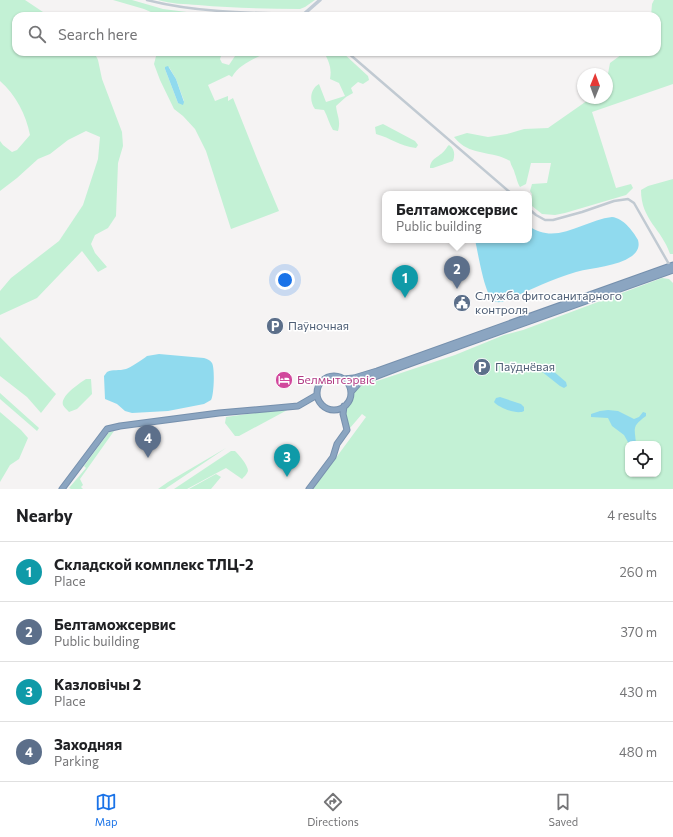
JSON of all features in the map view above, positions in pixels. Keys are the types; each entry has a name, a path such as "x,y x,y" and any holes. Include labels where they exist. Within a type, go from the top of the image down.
{"highway":[{"path":"344,379 351,392 350,399 344,406 337,410 328,409 321,404 317,395 318,386 324,379 334,376 344,379 354,378 377,371 672,268"},
{"path":"351,392 359,383 672,268"},
{"path":"62,489 107,429 219,413 298,406 317,395"},
{"path":"309,489 333,457 337,444 347,430 343,414 344,406"}],"street":[{"path":"147,0 165,5 232,12"},
{"path":"308,12 320,0"},
{"path":"352,56 509,191"},
{"path":"532,212 545,220 553,220 614,201 628,199 634,203 672,268"}],"green space":[{"path":"0,0 25,0 43,12 12,12 12,56 96,56 102,79 122,132 123,146 118,163 116,216 108,228 95,235 91,244 95,253 107,267 98,272 82,251 37,298 0,315 0,291 11,278 59,241 83,205 98,159 100,137 86,131 68,140 50,154 38,159 0,191 0,141 12,152 17,150 30,135 20,106 0,81"},
{"path":"113,0 132,0 163,9 187,12 151,12"},
{"path":"158,0 315,0 300,9 262,9 178,4"},
{"path":"654,0 673,0 673,84 592,112 616,188 631,184 633,188 626,195 565,213 555,215 542,214 532,206 532,191 530,191 532,184 547,183 551,163 531,163 526,184 520,187 510,161 498,156 467,148 454,137 467,133 488,137 524,129 548,128 582,104 613,104 613,68 609,68 610,63 620,56 661,56 661,12 651,12"},
{"path":"156,56 221,56 220,59 222,63 229,65 235,56 260,56 243,65 232,77 229,75 208,85 215,101 228,96 228,101 233,98 279,211 231,229 206,151 195,129 174,109 154,64","holes":["169,67 176,79 184,101 178,103 165,69"]},
{"path":"326,56 346,56 368,76 369,80 363,84 358,82 351,88 353,93 336,106 339,121 338,131 333,130 324,110 315,109 311,99 312,92 319,84 326,102 345,96 339,83 330,79 330,65"},
{"path":"383,124 415,141 418,145 416,148 410,147 376,134 375,127"},
{"path":"449,145 454,152 453,161 430,168 433,160"},
{"path":"673,179 673,254 670,254 644,209 641,190 648,186"},
{"path":"662,278 669,279 673,283 673,489 313,489 366,417 362,414 350,428 345,416 346,409 352,400 355,391 359,387 455,355 504,335 523,330"},
{"path":"0,337 56,394 41,413 27,397 0,376"},
{"path":"86,379 91,379 92,394 77,409 69,412 63,405 64,398 79,383"},
{"path":"0,393 39,428 37,431 0,399"},
{"path":"291,408 239,436 235,436 225,423 226,417"},
{"path":"0,412 28,438 19,459 10,465 0,482"},
{"path":"114,431 80,479 83,485 81,487 83,489 69,488 86,468 84,466 109,432"},
{"path":"226,448 165,489 158,489 168,482"},
{"path":"231,451 235,451 247,466 248,472 242,479 226,468 187,489 174,489"},
{"path":"216,474 221,477 211,489 189,489"}],"water":[{"path":"168,66 176,79 184,102 183,105 178,103 165,69 165,67"},
{"path":"612,217 616,218 624,222 630,229 638,240 639,245 638,249 632,256 612,265 583,270 567,275 502,302 495,302 490,296 484,281 476,243 532,243 532,228 549,233 560,233"},
{"path":"159,354 204,358 210,361 213,366 214,376 211,400 204,404 168,411 132,413 125,411 117,404 105,399 104,376 107,372 126,369 147,356"},
{"path":"541,364 545,364 566,382 567,386 564,388 560,386 541,371 538,368"},
{"path":"500,397 521,404 524,407 524,411 517,412 509,410 496,404 494,402 496,398"},
{"path":"600,411 618,411 634,419 639,417 643,412 646,413 646,416 636,425 636,441 627,441 624,435 612,426 608,418 591,417 591,414"}],"place":[{"name":"Белтаможсервис","path":"457,289"},
{"name":"Складской комплекс ТЛЦ-2","path":"405,298"},
{"name":"Служба фитосанитарного контроля","path":"462,303"},
{"name":"Паўночная","path":"275,326"},
{"name":"Паўднёвая","path":"482,367"},
{"name":"Белмытсэрвіс","path":"284,380"},
{"name":"Заходняя","path":"148,458"},
{"name":"Казловічы 2","path":"287,477"}]}
